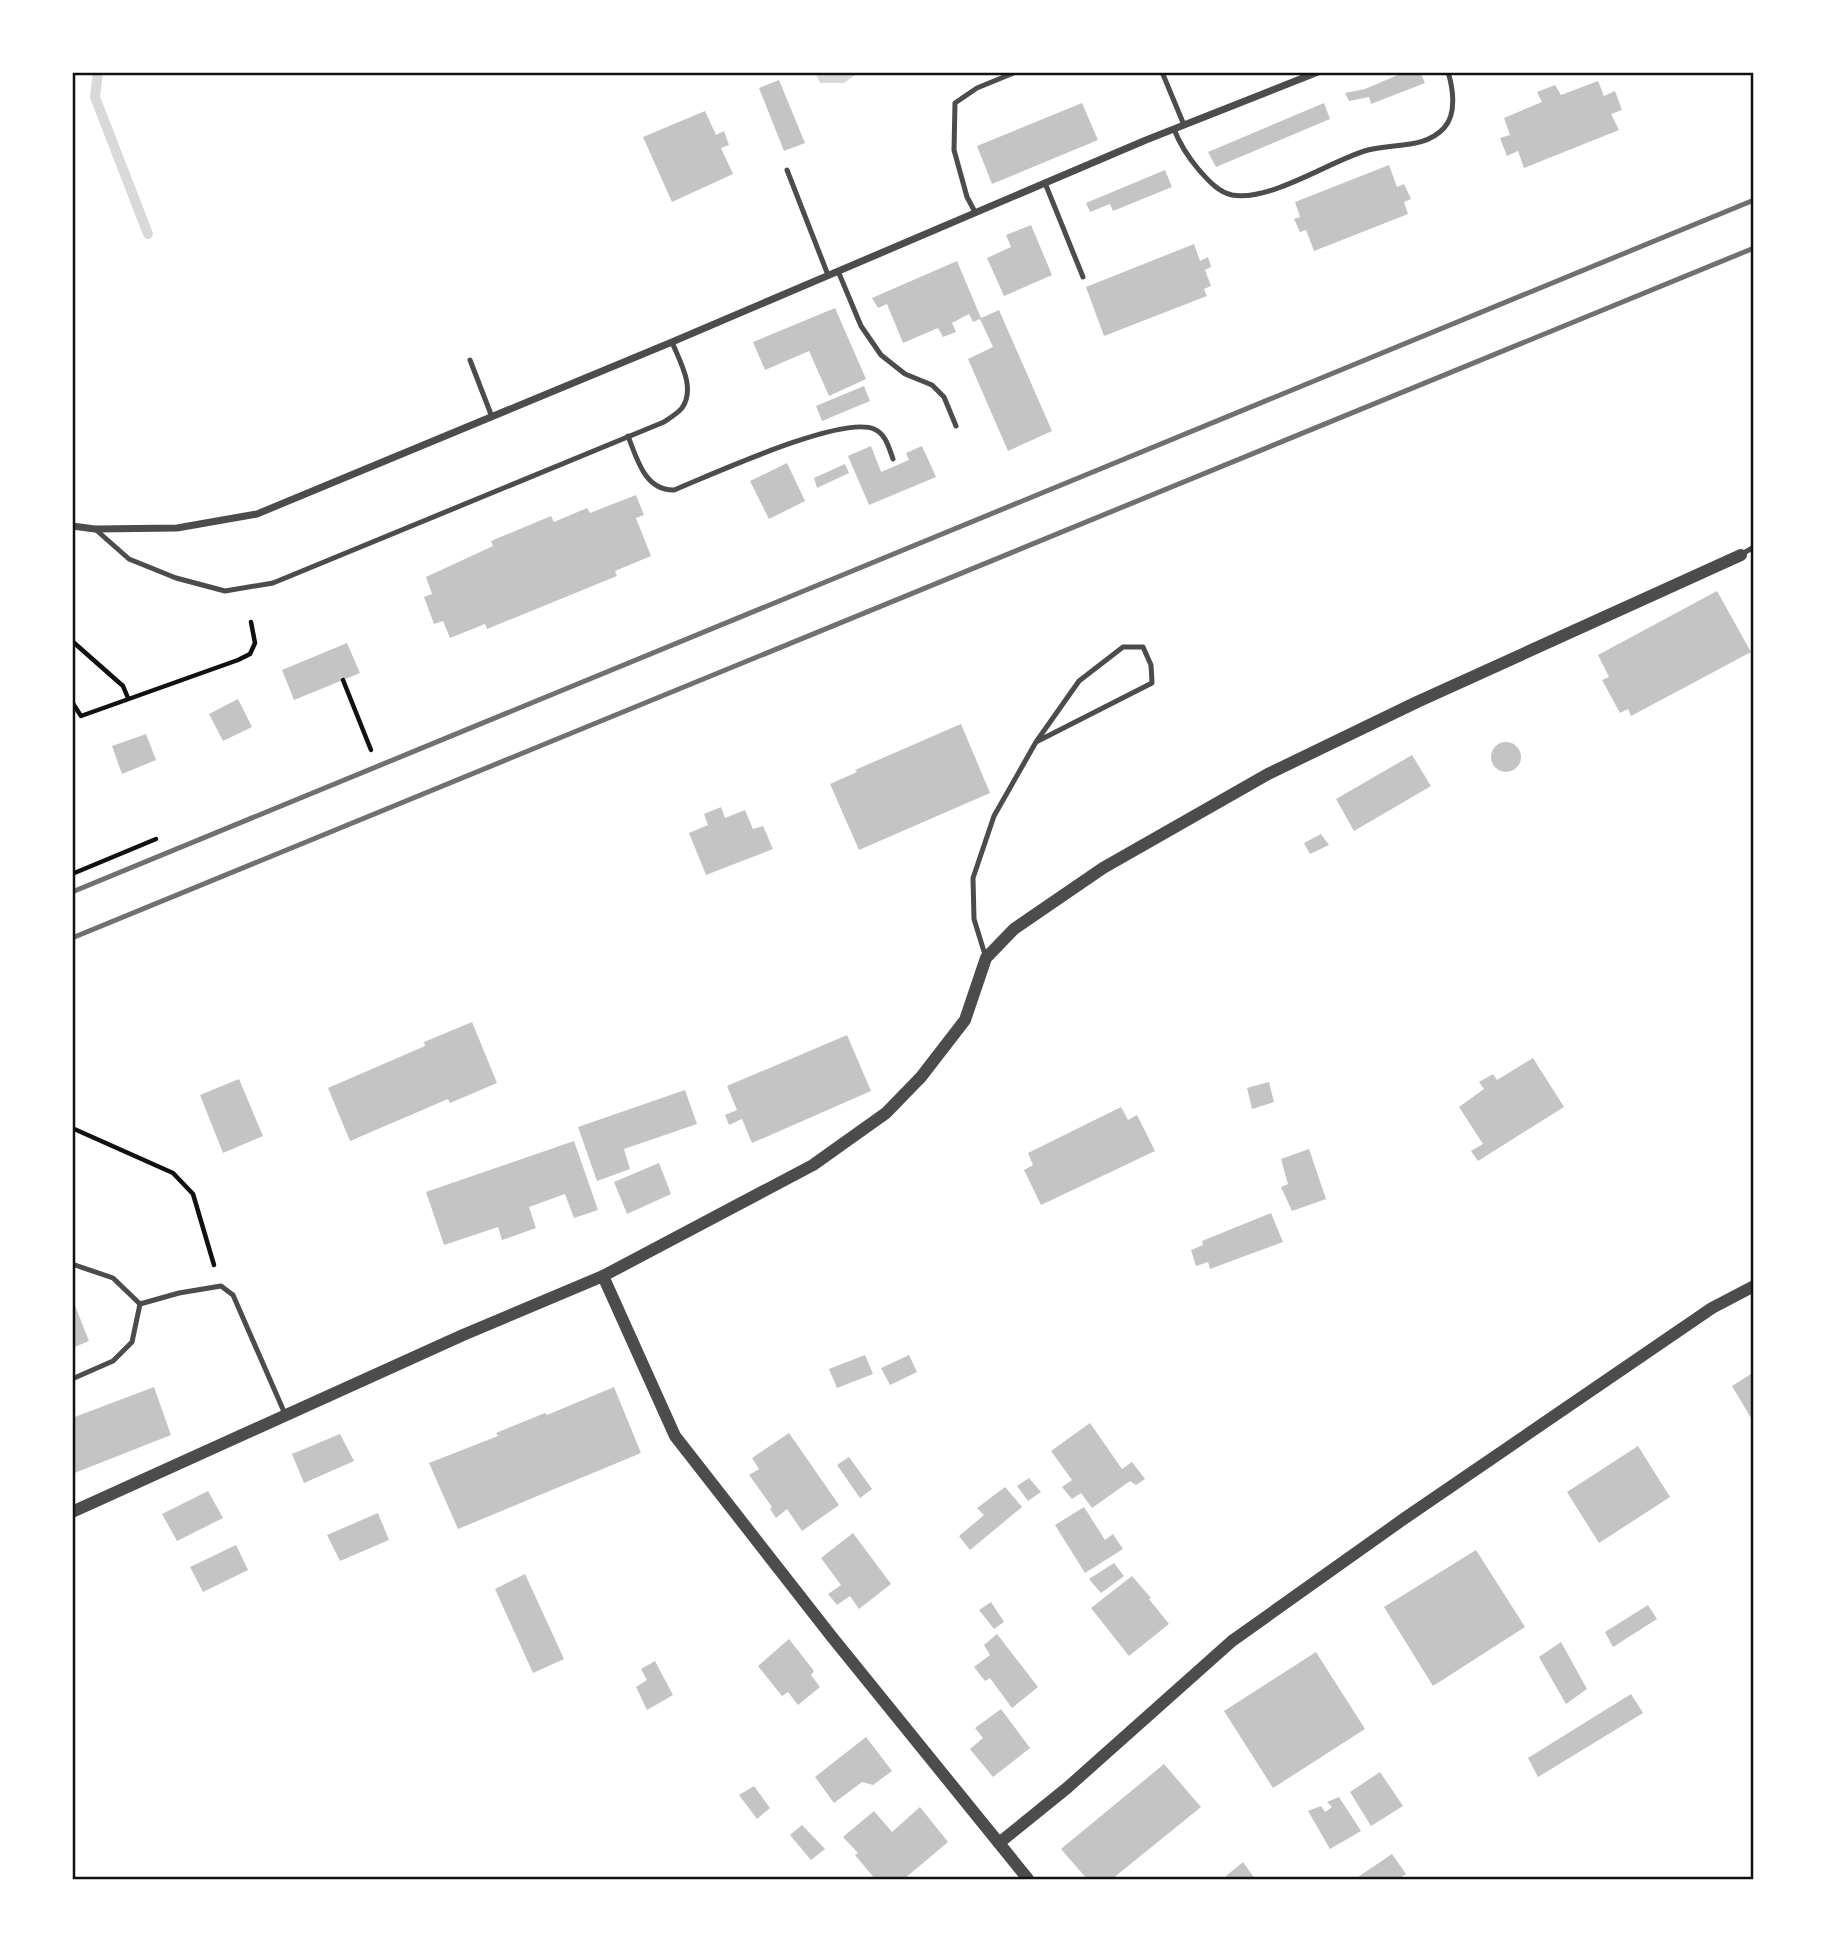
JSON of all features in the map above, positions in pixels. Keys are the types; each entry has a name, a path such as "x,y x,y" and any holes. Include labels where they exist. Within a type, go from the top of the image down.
{"street":[{"path":"72,526 95,529 177,528 257,514 1174,129 1318,72"},
{"path":"72,1512 463,1335 603,1276 813,1165 886,1113 921,1077 965,1020 986,958 1014,929 1103,868 1268,774 1430,696 1741,555"},
{"path":"603,1276 675,1436 832,1637 1028,1879"},
{"path":"999,1843 1067,1788 1232,1641 1405,1518 1700,1316 1754,1286"}],"lane":[{"path":"975,212 967,197 954,150 954,103 977,88 1016,72"},
{"path":"1162,72 1184,125"},
{"path":"1174,129 1181,148 1213,186 1231,195 1255,195 1368,150 1433,138 1447,126 1452,108 1452,86 1448,72"},
{"path":"787,170 828,275"},
{"path":"1045,183 1083,277"},
{"path":"838,271 862,326 881,355 905,374 932,385 944,397 956,426"},
{"path":"95,529 129,559 176,578 226,591 273,583 664,422 681,409 688,393 685,376 672,342"},
{"path":"470,360 492,416"},
{"path":"628,436 648,478 657,487 665,490 674,490 813,436 848,427 865,426 877,430 884,437 893,460"},
{"path":"1741,555 1754,547"},
{"path":"986,958 974,919 973,878 994,816 1036,742 1079,681 1124,647 1143,647 1151,665 1152,683 1036,742"},
{"path":"72,1264 113,1278 140,1304"},
{"path":"140,1304 221,1286 233,1295 286,1417"},
{"path":"72,1378 113,1361 132,1342 140,1304"}],"path":[{"path":"72,703 81,716 250,654 255,643 251,622"},
{"path":"72,641 123,686 128,698"},
{"path":"343,680 371,750"},
{"path":"72,874 156,839"},
{"path":"72,1128 173,1173 192,1194 221,1286"}],"shaded area":[{"path":"815,72 859,72 844,83 820,83"}],"building":[{"path":"1405,72 1420,72 1425,83 1371,104 1369,97 1349,101 1345,93 1365,89"},
{"path":"779,80 805,143 784,151 759,88"},
{"path":"1598,81 1604,96 1615,91 1622,110 1611,114 1619,130 1524,168 1518,151 1507,156 1500,138 1510,135 1504,118 1542,102 1537,92 1555,85 1561,95"},
{"path":"1082,103 1098,140 992,184 977,146"},
{"path":"1324,103 1330,119 1216,167 1208,152"},
{"path":"705,111 716,135 724,131 729,145 721,148 733,174 672,202 643,137"},
{"path":"1389,165 1397,187 1404,184 1411,199 1404,202 1408,214 1314,251 1306,230 1300,232 1294,219 1300,217 1295,202"},
{"path":"1165,170 1172,187 1113,211 1110,204 1090,212 1086,203"},
{"path":"1031,225 1052,275 1004,296 987,258 1011,247 1006,235"},
{"path":"1194,244 1200,261 1208,257 1211,267 1205,270 1211,286 1204,289 1207,296 1104,336 1086,287"},
{"path":"957,261 981,318 999,310 1052,431 1008,451 968,359 993,347 980,319 973,322 969,314 952,323 956,332 943,337 938,328 903,343 887,304 878,308 872,298"},
{"path":"835,308 866,379 829,396 809,351 765,370 753,342"},
{"path":"864,386 870,401 822,421 816,406"},
{"path":"871,446 881,472 909,460 906,453 922,446 936,477 869,505 848,456"},
{"path":"787,463 805,501 769,519 750,481"},
{"path":"845,464 849,473 817,488 814,478"},
{"path":"636,495 644,515 636,518 651,556 615,571 617,576 487,629 485,624 450,638 443,621 434,624 424,597 432,594 426,577 493,546 491,541 551,516 554,522 587,508 590,513"},
{"path":"1717,591 1751,652 1631,716 1628,709 1620,713 1602,680 1609,677 1598,655"},
{"path":"347,643 360,673 294,700 282,670"},
{"path":"238,699 252,727 223,741 209,714"},
{"path":"961,724 990,793 859,850 830,784 857,772 855,770"},
{"path":"146,734 156,760 122,774 112,746"},
{"path":"1506,742 1516,747 1521,757 1516,767 1506,772 1496,767 1491,757 1496,747"},
{"path":"1412,755 1431,786 1354,831 1336,799"},
{"path":"721,807 725,818 745,810 753,829 763,826 773,849 706,875 689,833 708,825 704,814"},
{"path":"1321,834 1329,845 1310,854 1304,843"},
{"path":"472,1022 497,1083 450,1103 448,1099 350,1141 328,1088 425,1046 424,1042"},
{"path":"847,1035 871,1091 752,1143 742,1119 729,1125 725,1115 737,1110 727,1086"},
{"path":"1533,1058 1564,1107 1478,1161 1471,1151 1483,1144 1459,1107 1484,1089 1479,1082 1493,1074 1497,1080"},
{"path":"239,1079 263,1136 223,1153 200,1095"},
{"path":"1269,1082 1274,1102 1252,1109 1247,1088"},
{"path":"685,1090 697,1124 624,1149 630,1169 597,1181 578,1127"},
{"path":"1121,1107 1128,1120 1137,1115 1155,1151 1041,1205 1024,1170 1033,1165 1028,1153"},
{"path":"574,1141 598,1210 574,1218 565,1194 529,1207 536,1228 502,1240 498,1227 444,1245 426,1192"},
{"path":"1309,1149 1326,1199 1292,1211 1281,1187 1288,1184 1281,1159"},
{"path":"659,1163 671,1194 627,1214 614,1182"},
{"path":"1271,1213 1283,1242 1210,1269 1208,1262 1196,1266 1191,1250 1203,1245 1202,1241"},
{"path":"72,1298 89,1341 72,1348"},
{"path":"865,1355 873,1374 837,1388 829,1369"},
{"path":"909,1355 917,1372 890,1385 881,1368"},
{"path":"1754,1372 1754,1423 1732,1386"},
{"path":"154,1387 171,1435 72,1474 72,1418"},
{"path":"614,1387 641,1453 458,1529 429,1463 498,1436 496,1433"},
{"path":"1090,1423 1122,1469 1132,1462 1145,1479 1136,1485 1130,1481 1092,1508 1081,1493 1072,1499 1062,1487 1072,1480 1051,1451"},
{"path":"789,1433 839,1505 802,1531 787,1509 776,1518 770,1509 772,1507 749,1475 759,1469 752,1458"},
{"path":"340,1434 354,1461 304,1483 292,1454"},
{"path":"1638,1446 1670,1497 1599,1543 1567,1492"},
{"path":"849,1457 872,1489 860,1498 837,1465"},
{"path":"1029,1478 1041,1492 1028,1501 1017,1486"},
{"path":"1005,1487 1022,1507 970,1550 959,1536 984,1515 977,1508"},
{"path":"208,1491 223,1518 177,1541 162,1514"},
{"path":"1084,1507 1105,1540 1113,1534 1123,1549 1085,1573 1055,1525"},
{"path":"378,1513 389,1540 340,1561 327,1535"},
{"path":"853,1533 891,1584 859,1609 850,1596 837,1605 828,1594 841,1585 821,1558"},
{"path":"236,1545 248,1570 203,1592 190,1567"},
{"path":"1476,1550 1525,1627 1433,1686 1384,1607"},
{"path":"1114,1563 1124,1576 1101,1593 1089,1579"},
{"path":"525,1574 564,1659 533,1673 495,1589"},
{"path":"1132,1576 1169,1624 1129,1656 1091,1608"},
{"path":"991,1602 1004,1622 994,1629 979,1610"},
{"path":"1648,1605 1657,1619 1613,1647 1605,1632"},
{"path":"997,1634 1038,1687 1012,1708 990,1678 985,1681 974,1667 990,1655 984,1645"},
{"path":"789,1639 814,1671 811,1675 820,1687 798,1705 788,1692 782,1696 758,1666"},
{"path":"1561,1642 1587,1689 1566,1704 1539,1657"},
{"path":"1316,1652 1365,1729 1273,1788 1224,1711"},
{"path":"655,1661 673,1695 647,1710 636,1687 647,1680 641,1669"},
{"path":"1631,1694 1643,1713 1538,1777 1528,1758"},
{"path":"1001,1709 1030,1748 993,1777 970,1749 983,1738 975,1728"},
{"path":"866,1737 892,1771 873,1785 862,1782 834,1803 815,1777"},
{"path":"1164,1764 1201,1807 1112,1879 1087,1879 1061,1849"},
{"path":"1380,1772 1403,1806 1371,1826 1350,1792"},
{"path":"754,1786 770,1808 757,1819 739,1795"},
{"path":"1339,1797 1361,1831 1330,1849 1308,1811 1321,1806 1325,1812 1332,1807 1327,1802"},
{"path":"920,1807 948,1842 904,1879 875,1879 855,1855 858,1853 843,1837 874,1811 892,1832"},
{"path":"802,1825 825,1849 811,1860 790,1835"},
{"path":"1392,1854 1406,1874 1398,1879 1355,1879"},
{"path":"1243,1862 1255,1879 1229,1879 1226,1876"}],"waterway":[{"path":"98,72 95,97 148,234"}],"railway":[{"path":"72,892 1754,200"},
{"path":"72,938 1754,248"}]}
